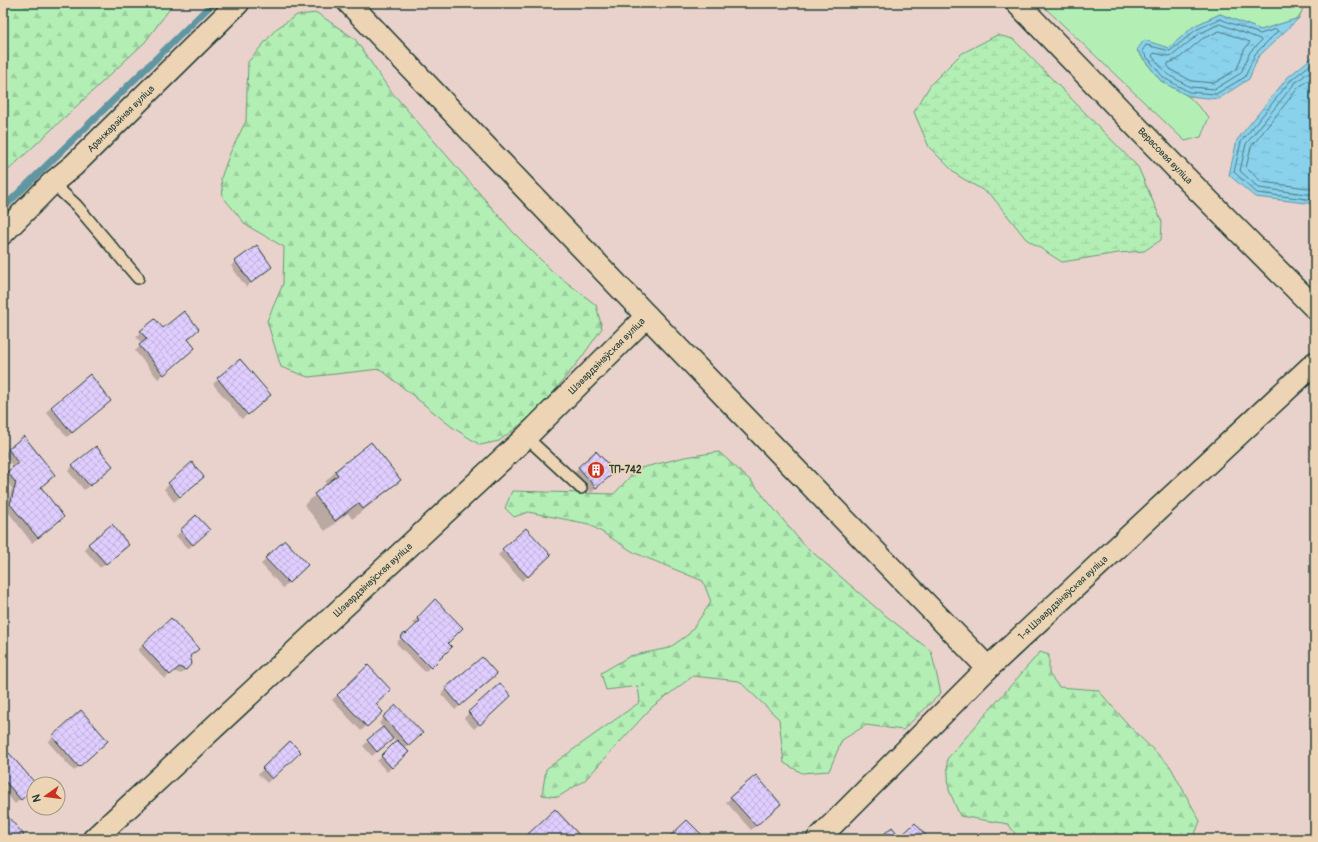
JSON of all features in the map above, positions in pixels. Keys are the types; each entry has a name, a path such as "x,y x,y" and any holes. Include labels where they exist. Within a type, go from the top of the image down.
{"street":[{"name":"Аранжарэйная вуліца","path":"3,233 52,183 80,160 238,3"},
{"path":"349,3 648,316 988,668"},
{"name":"Верасовая вуліца","path":"1017,3 1183,175 1315,308"},
{"name":"Шэвардзінаўская вуліца","path":"94,839 526,437 648,316"},
{"name":"1-я Шэвардзінаўская вуліца","path":"818,839 988,668 1315,363"}],"lane":[{"path":"52,183 76,205 138,278"},
{"path":"526,437 581,488"}],"green space":[{"path":"3,3 174,3 145,42 3,175"},
{"path":"1040,3 1305,3 1299,18 1261,30 1220,14 1194,26 1169,48 1137,51 1161,81 1188,96 1209,117 1201,137 1185,141"},
{"path":"317,13 355,39 389,89 513,232 552,271 596,305 602,328 582,357 538,411 499,441 480,445 452,427 380,369 308,377 281,367 267,321 283,284 284,247 246,225 223,197 221,178 230,153 246,121 248,62 276,29 297,15"},
{"path":"997,35 1013,39 1138,167 1162,222 1161,240 1144,251 1118,253 1062,262 1026,239 991,195 957,175 929,147 914,112 931,84 961,54"},
{"path":"719,452 752,482 802,543 881,612 931,651 941,693 903,730 866,725 842,740 829,771 802,773 784,763 779,719 739,681 693,676 652,707 585,780 558,797 542,795 546,769 640,702 638,686 606,690 601,673 630,656 669,648 689,634 711,602 703,581 635,553 589,524 528,512 514,517 505,508 512,491 614,494 637,469 685,457"},
{"path":"1040,652 1049,655 1049,674 1059,687 1098,690 1133,730 1170,766 1200,821 1193,839 1019,839 1008,824 960,816 949,790 947,759"}],"water":[{"path":"1220,14 1261,30 1299,18 1258,57 1249,79 1218,99 1188,96 1161,81 1137,50 1144,40 1169,48 1194,26"},
{"path":"1315,55 1315,204 1255,197 1229,175 1237,140 1288,77"}],"building":[{"path":"257,245 272,267 251,283 235,261"},
{"path":"184,311 199,329 188,339 195,348 164,375 139,345 147,339 140,331 155,319 163,328"},
{"path":"240,359 271,395 248,415 217,378"},
{"path":"90,374 111,401 72,433 51,407"},
{"path":"24,436 55,475 41,487 64,517 38,538 10,504 16,483 7,472 18,463 8,449"},
{"path":"371,442 401,480 363,509 358,503 335,521 314,494 338,475 335,471"},
{"path":"96,446 113,466 90,486 72,465"},
{"name":"ТП-742","path":"596,451 615,472 596,488 578,467"},
{"path":"192,462 204,477 180,497 168,483"},
{"path":"196,515 210,530 193,545 180,530"},
{"path":"112,524 129,545 106,564 88,544"},
{"path":"526,528 551,555 528,577 502,549"},
{"path":"285,540 308,565 289,583 265,558"},
{"path":"435,599 463,628 448,643 452,647 431,668 400,637 405,633 406,634 420,621 417,618"},
{"path":"171,618 199,649 190,656 192,663 186,670 179,667 170,675 142,645"},
{"path":"482,657 497,674 460,706 445,688"},
{"path":"368,665 391,690 376,704 383,712 367,727 337,695"},
{"path":"500,683 511,696 480,725 468,712"},
{"path":"396,705 423,733 409,746 383,717"},
{"path":"81,710 108,741 79,767 52,736"},
{"path":"383,727 393,739 377,752 367,740"},
{"path":"397,740 409,752 392,768 381,756"},
{"path":"290,741 301,752 272,779 262,768"},
{"path":"9,753 29,776 26,776 26,795 21,800 3,779 3,758"},
{"path":"756,775 781,804 756,826 730,797"},
{"path":"555,809 583,839 532,839 528,834"},
{"path":"3,811 24,835 19,839 3,839"},
{"path":"687,820 706,839 689,839 686,837 684,839 667,839"},
{"path":"915,823 929,839 878,839 892,827 900,837"}],"waterway":[{"path":"3,208 213,3"}],"place":[{"name":"ТП-742","path":"596,470"}]}
